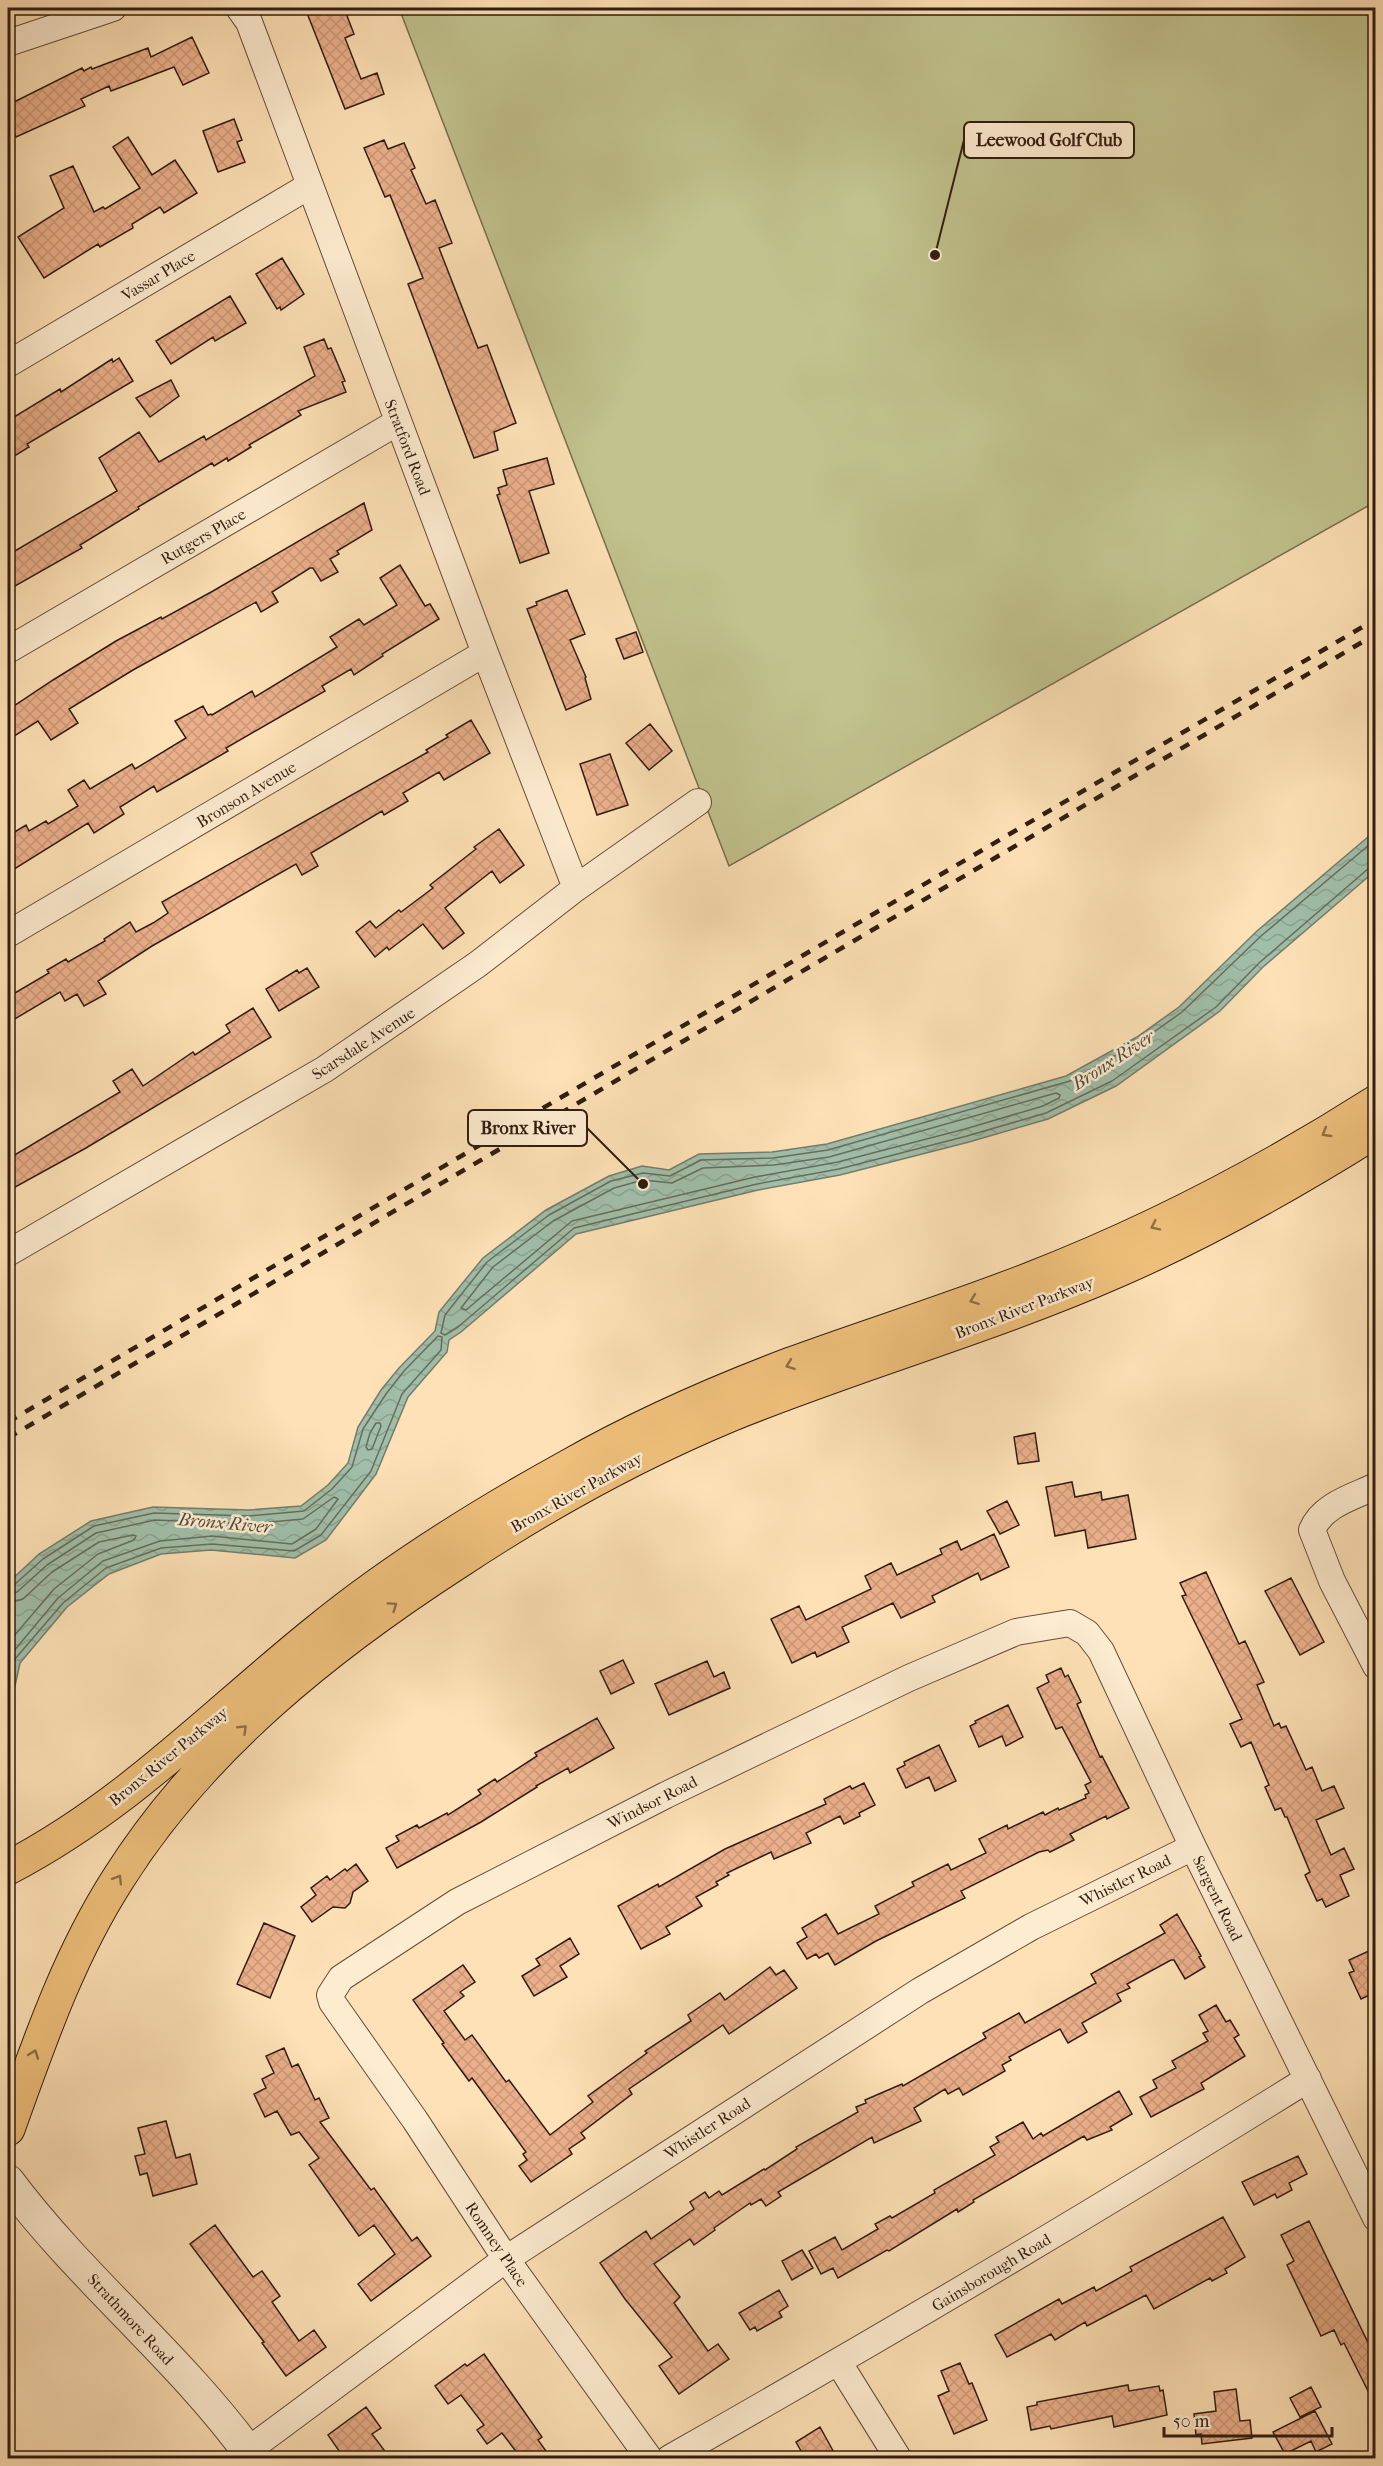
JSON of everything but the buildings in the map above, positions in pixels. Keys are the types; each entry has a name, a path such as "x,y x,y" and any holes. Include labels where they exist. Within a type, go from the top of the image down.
{"highway":[{"name":"Bronx River Parkway","path":"8,1868 73,1829 132,1788 197,1736 290,1653 355,1601 460,1531 566,1467 668,1415 744,1382 991,1294 1142,1232 1253,1176 1376,1102"},
{"name":"Bronx River Parkway","path":"8,2129 44,2030 75,1955 101,1906 141,1845 190,1783 249,1724 309,1669 374,1619 512,1527 656,1448 768,1400 1005,1316 1120,1270 1232,1215 1300,1178 1376,1131"}],"street":[{"path":"8,44 113,8"},
{"name":"Stratford Road","path":"239,8 249,22 485,653 576,888"},
{"name":"Vassar Place","path":"8,364 309,186"},
{"name":"Rutgers Place","path":"8,650 398,422"},
{"name":"Bronson Avenue","path":"8,934 485,653"},
{"name":"Scarsdale Avenue","path":"8,1253 325,1069 478,964 576,888 698,802"},
{"path":"1376,1486 1329,1508 1316,1518 1312,1530 1332,1581 1376,1666"},
{"name":"Sargent Road","path":"1029,1629 1070,1623 1087,1633 1101,1651 1193,1847 1376,2218"},
{"name":"Windsor Road","path":"349,2027 332,2002 330,1995 341,1978 457,1902 666,1795 909,1678 1016,1632 1029,1629"},
{"name":"Whistler Road","path":"250,2455 506,2259 920,1991 1030,1927 1193,1847"},
{"name":"Romney Place","path":"349,2027 415,2120 506,2259 649,2458"},
{"name":"Gainsborough Road","path":"670,2458 838,2363 1308,2079"},
{"name":"Strathmore Road","path":"8,2181 90,2276 211,2403 250,2455"},
{"path":"838,2363 898,2458"}],"green space":[{"path":"399,8 1375,8 1375,502 729,866"}],"water":[{"path":"1375,831 1375,871 1263,967 1220,1011 1116,1086 1048,1119 969,1142 840,1175 758,1190 576,1234 449,1340 447,1352 408,1397 376,1474 326,1540 295,1558 211,1550 161,1554 109,1574 67,1607 20,1663 8,1718 8,1583 39,1554 91,1521 153,1507 249,1510 301,1506 328,1485 348,1463 358,1427 381,1390 435,1331 439,1312 483,1258 546,1210 609,1176 642,1166 669,1170 699,1154 772,1152 827,1144 1066,1076 1137,1037 1179,1007 1257,931"}],"railway":[{"path":"8,1422 1376,619"},
{"path":"8,1438 1376,634"}],"place":[{"name":"Leewood Golf Club","path":"935,255"},
{"name":"Bronx River","path":"643,1184"}]}
